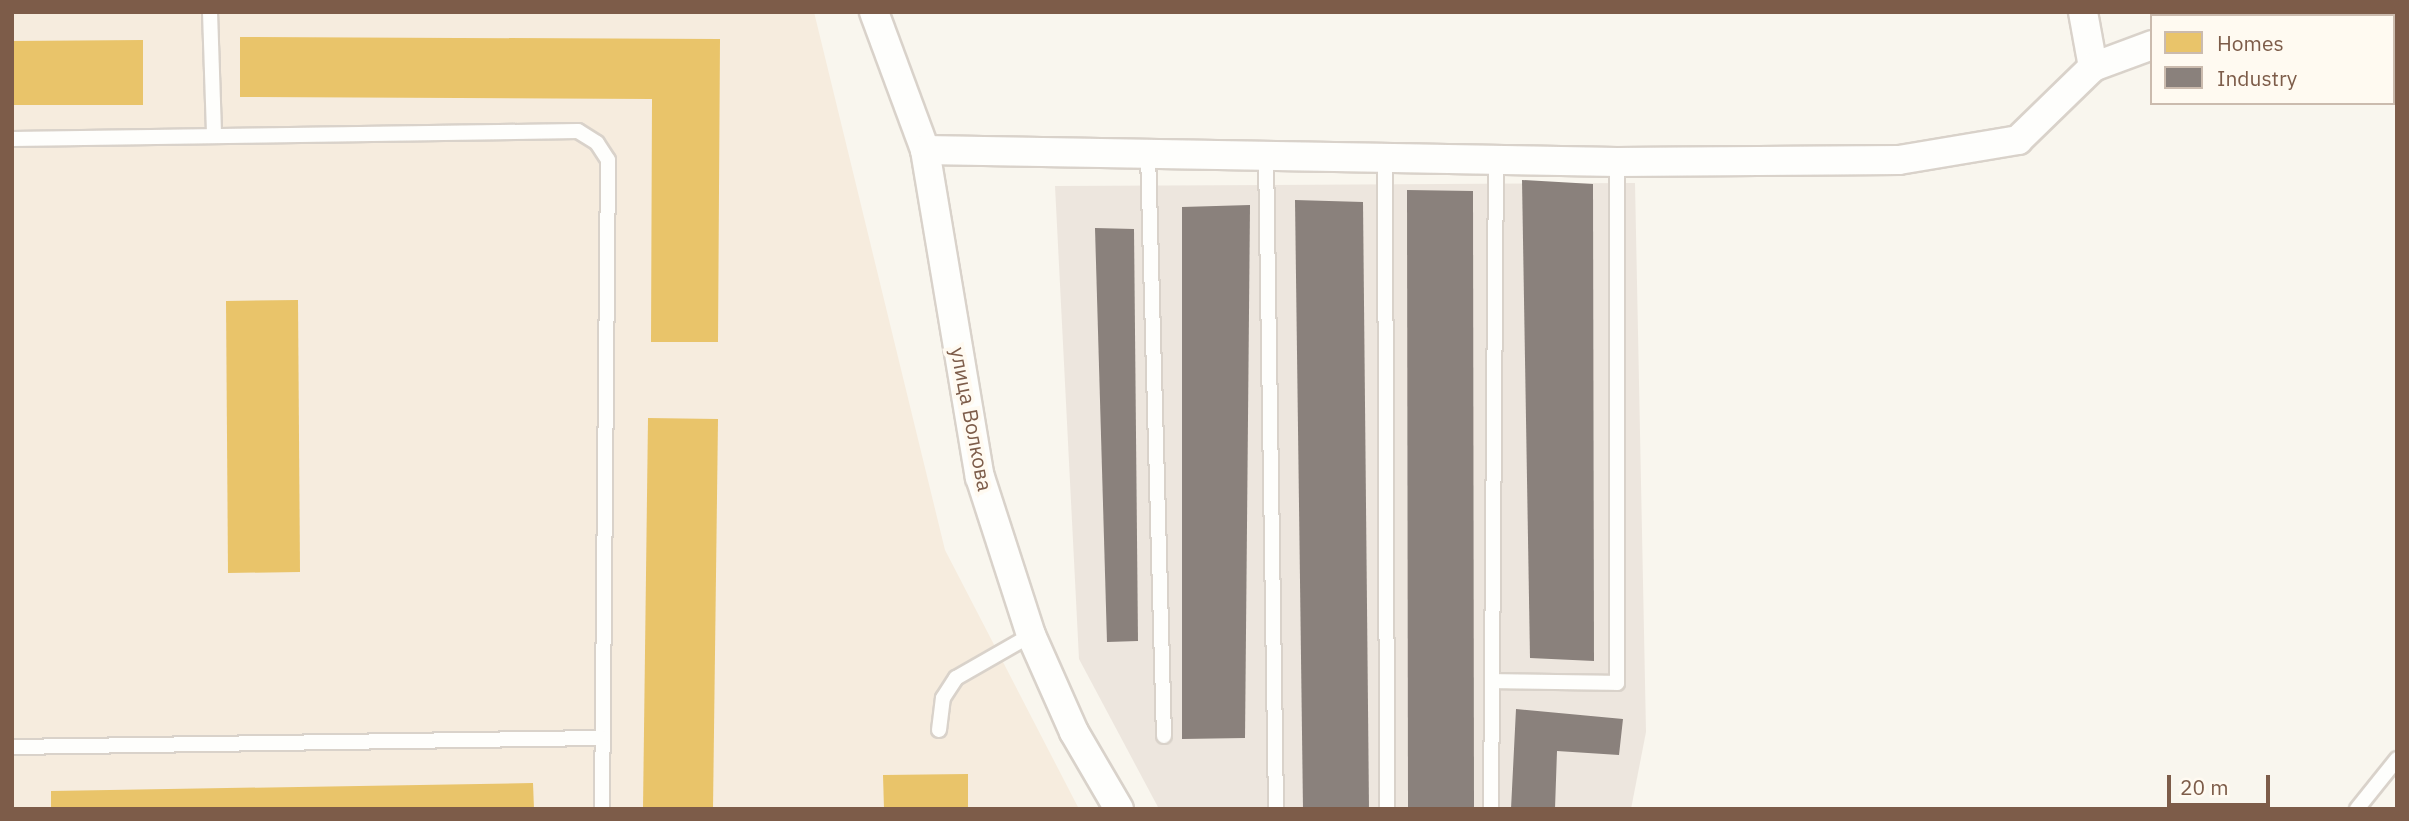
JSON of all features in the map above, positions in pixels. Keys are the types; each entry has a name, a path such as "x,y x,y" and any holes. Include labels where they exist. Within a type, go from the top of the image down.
{"street":[{"name":"улица Волкова","path":"874,12 925,150 980,477 1031,635 1074,732 1119,809"},
{"path":"2083,12 2093,67"},
{"path":"925,150 1617,162 1899,160 2018,140 2093,67 2150,47"}],"lane":[{"path":"210,12 214,135"},
{"path":"12,139 578,131 597,143 608,160 602,809"},
{"path":"1148,153 1164,736"},
{"path":"1266,156 1276,809"},
{"path":"1385,158 1387,809"},
{"path":"1491,809 1496,160"},
{"path":"1494,681 1617,683 1617,162"},
{"path":"939,730 943,698 956,678 1031,635"},
{"path":"12,747 601,738"},
{"path":"2357,809 2397,760"}],"shaded area":[{"path":"12,12 814,12 945,550 1079,809 12,809"},
{"path":"1635,183 1646,732 1631,809 1159,809 1079,659 1055,186"}],"building: Homes":[{"path":"240,37 720,39 718,342 651,342 652,99 240,97"},
{"path":"143,40 143,105 12,105 12,41"},
{"path":"298,300 300,572 228,573 226,301"},
{"path":"648,418 718,419 713,809 643,809"},
{"path":"968,774 968,809 884,809 883,775"},
{"path":"533,783 534,809 51,809 51,791"}],"building: Industry":[{"path":"1522,180 1593,184 1594,661 1530,658"},
{"path":"1407,190 1473,191 1474,809 1408,809"},
{"path":"1295,200 1363,202 1369,809 1303,809"},
{"path":"1250,205 1245,738 1182,739 1182,207"},
{"path":"1095,228 1134,229 1138,641 1107,642"},
{"path":"1516,709 1623,719 1619,755 1557,751 1555,809 1511,809"}]}
